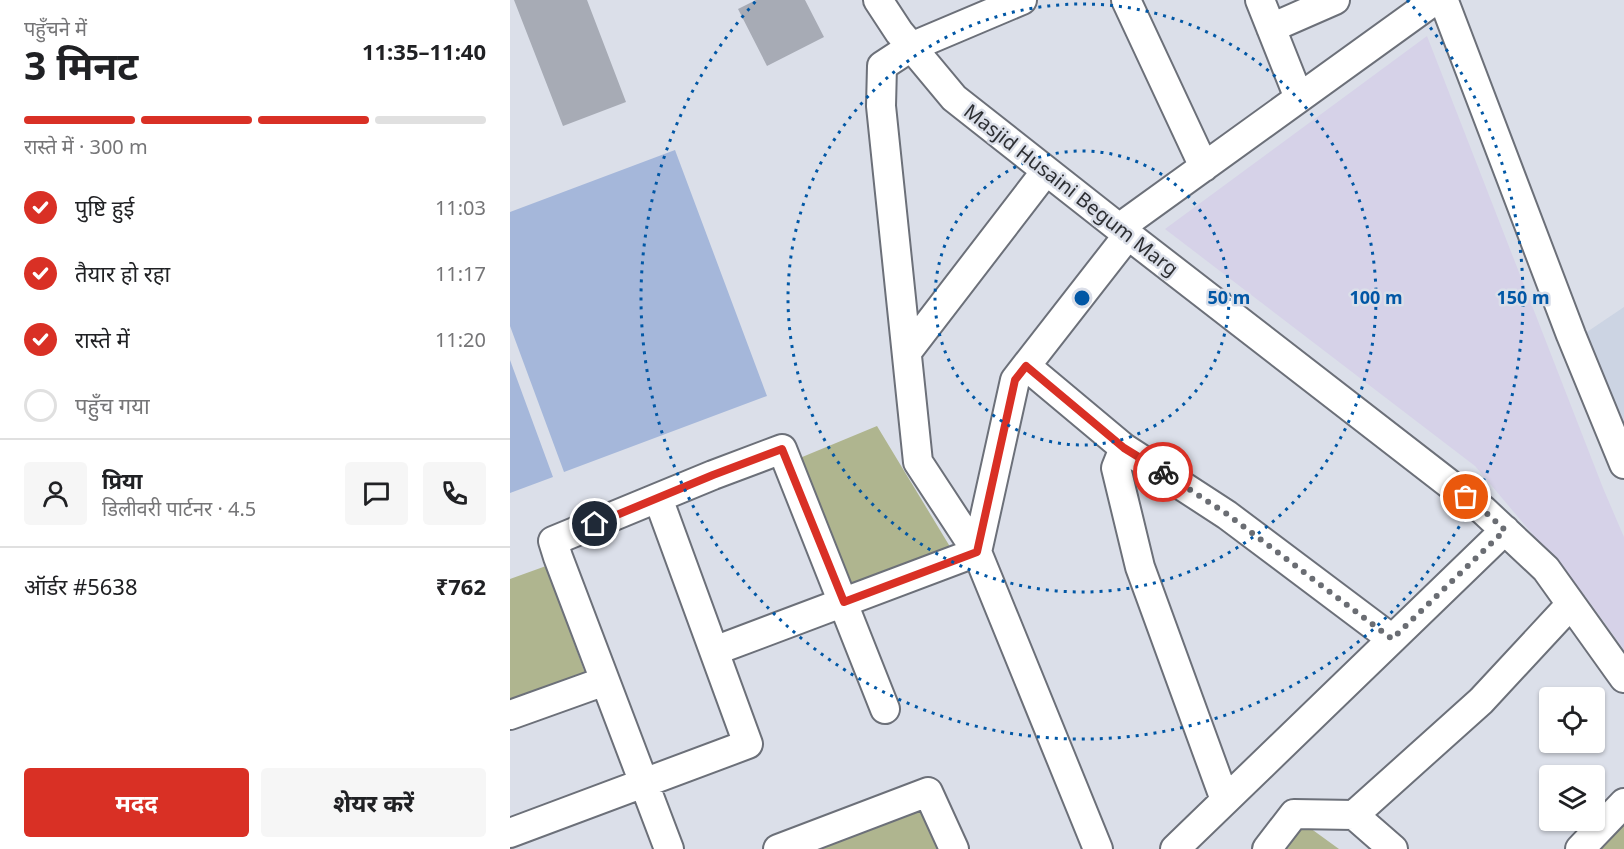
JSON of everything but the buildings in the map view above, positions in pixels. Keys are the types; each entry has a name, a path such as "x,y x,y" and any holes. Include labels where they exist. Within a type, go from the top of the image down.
{"street":[{"name":"Masjid Husaini Begum Marg","path":"878,0 899,32 954,99 1483,510 1546,569 1624,678"},
{"path":"1022,0 911,47 882,66 881,106 918,462 977,552 1098,849"},
{"path":"1126,0 1204,167"},
{"path":"1260,0 1299,98"},
{"path":"1271,28 1335,0"},
{"path":"977,552 1015,380 1124,232 1204,167 1436,0 1445,4 1567,324 1624,464"},
{"path":"907,352 1046,171"},
{"path":"1026,366 1124,448 1227,514 1392,639"},
{"path":"1124,448 1116,468 1140,567 1225,800"},
{"path":"669,849 553,541 782,449 885,709"},
{"path":"510,833 748,744 658,498"},
{"path":"1175,849 1505,530"},
{"path":"714,651 977,552"},
{"path":"1354,815 1481,701 1571,604"},
{"path":"510,715 605,681"},
{"path":"778,849 928,792 954,849"},
{"path":"1580,849 1624,803"},
{"path":"1267,849 1294,814 1354,815 1393,849"}],"shaded area":[{"path":"1427,36 1624,537 1624,650 1588,600 1475,466 1165,229"},
{"path":"1624,307 1624,446 1578,338"}],"green space":[{"path":"877,426 952,550 848,590 795,460"},
{"path":"546,566 585,673 510,700 510,579"},
{"path":"923,805 943,849 809,849"},
{"path":"1624,815 1624,849 1590,849"},
{"path":"1299,820 1339,849 1278,849"}],"water":[{"path":"675,150 767,396 564,472 510,326 510,212"},
{"path":"510,360 553,477 510,493"}],"way so far":[{"path":"1163,472 1227,514 1392,639 1505,530 1466,497"}],"route":[{"path":"595,524 782,449 844,602 977,552 1015,380 1026,366 1124,448 1163,472"}]}
